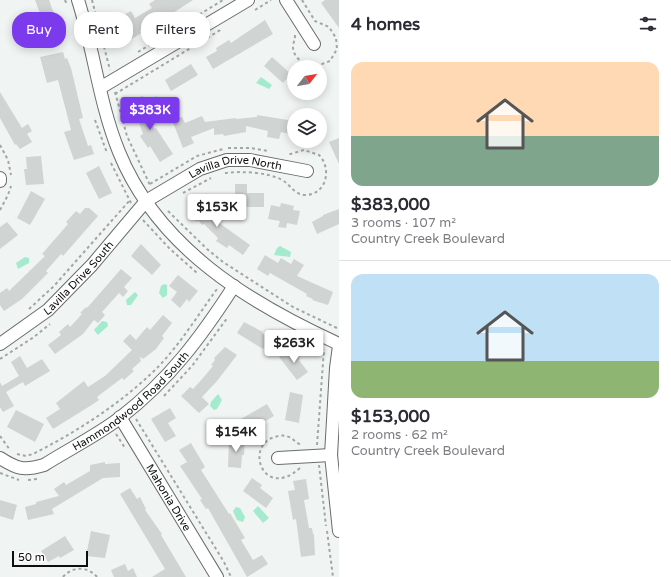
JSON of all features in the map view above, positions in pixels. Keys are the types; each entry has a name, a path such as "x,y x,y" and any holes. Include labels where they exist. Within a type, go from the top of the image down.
{"street":[{"path":"78,0 91,46 100,88 119,152 130,175 164,228 226,290 300,326 339,348 331,455 339,531"},
{"path":"286,0 314,44"},
{"path":"100,88 250,6"},
{"name":"Lavilla Drive North","path":"146,201 200,169 227,160 250,160 307,171"},
{"name":"Lavilla Drive South","path":"0,344 48,310 141,217 146,201"},
{"name":"Hammondwood Road South","path":"0,458 19,468 31,469 44,465 120,417 156,387 190,350 226,290"},
{"name":"Mahonia Drive","path":"120,417 217,577"},
{"path":"278,458 331,455"}],"path":[{"path":"66,0 69,11"},
{"path":"132,55 223,0"},
{"path":"250,6 271,0"},
{"path":"302,0 315,21 329,27 337,43 337,49 330,61 327,62"},
{"path":"115,94 228,26"},
{"path":"293,33 295,37 293,48 299,60"},
{"path":"109,69 115,66"},
{"path":"95,118 108,156"},
{"path":"150,184 187,161 208,152 241,147 273,152"},
{"path":"220,174 241,172 281,179 294,192 305,195 316,191 324,183 327,168 318,155 304,150 283,155"},
{"path":"110,162 130,200 141,217 182,261 202,278"},
{"path":"182,194 215,176"},
{"path":"25,312 62,277 130,200"},
{"path":"141,217 154,212"},
{"path":"140,226 141,217"},
{"path":"0,436 10,450 17,454 26,456 43,449 101,414 134,389 158,366 192,326 226,290 214,285"},
{"path":"0,359 34,337 50,323"},
{"path":"318,347 339,348"},
{"path":"136,418 224,562 231,577"},
{"path":"63,577 72,570 80,568 88,570 97,577"}],"shaded area":[{"path":"261,77 272,85 269,89 256,83"},
{"path":"156,96 168,105 166,110 162,110 157,107 154,108 155,105 153,100"},
{"path":"280,246 291,252 290,257 274,255 277,248"},
{"path":"25,257 29,258 29,263 18,269 16,263"},
{"path":"164,284 167,285 167,295 163,298 159,293 161,286"},
{"path":"135,292 138,295 131,305 127,305 126,300"},
{"path":"102,321 107,322 108,326 98,335 94,330"},
{"path":"218,394 222,400 217,409 214,410 210,406 211,402"},
{"path":"258,506 269,518 263,523 253,511"},
{"path":"236,507 240,508 245,517 243,522 237,520 233,511"}],"building":[{"path":"35,0 49,0 53,12 40,12"},
{"path":"155,0 193,0 174,12 145,12 152,8 149,4"},
{"path":"325,0 339,0 339,28 321,3"},
{"path":"133,14 135,18 141,14 141,33 133,38"},
{"path":"265,20 273,34 213,69 206,57 217,51 216,48 229,40 231,43"},
{"path":"63,52 65,59 67,58 71,68 83,118 79,119 88,146 91,145 94,154 74,160 64,132 71,130 58,80 47,83 40,57"},
{"path":"272,57 287,70 287,78 283,83 264,66"},
{"path":"191,64 198,75 171,91 165,80"},
{"path":"0,92 22,128 28,124 32,131 27,134 32,142 20,149 16,144 15,145 0,118"},
{"path":"143,96 154,129 156,128 173,154 160,162 150,146 148,148 140,136 143,134 131,100"},
{"path":"257,115 287,120 287,133 281,132 279,139 267,137 268,131 246,126 246,132 224,136 223,134 214,135 214,128 191,137 194,143 183,148 172,120 182,117 185,123 202,116 205,122 257,117"},
{"path":"339,138 339,164 329,142"},
{"path":"41,156 44,184 26,185 24,169 27,169 26,157"},
{"path":"99,166 112,193 99,199 86,173"},
{"path":"235,184 247,184 247,193 264,193 264,207 235,207"},
{"path":"31,191 45,199 30,225 17,218"},
{"path":"197,199 222,225 250,245 243,255 229,245 227,248 216,241 218,238 204,224 202,225 198,220 197,222 189,214 190,213 187,209"},
{"path":"281,203 294,206 293,210 300,211 297,225 287,223 286,228 278,227 280,221 268,219 271,205 280,207"},
{"path":"85,208 89,208 98,216 63,256 61,254 46,271 48,273 22,299 4,311 0,305 0,293 7,288 9,291 45,256 42,254 68,224 66,222 76,211 80,214"},
{"path":"339,209 339,224 317,234 312,222 323,215"},
{"path":"7,222 18,235 0,249 0,227"},
{"path":"141,244 161,265 152,275 131,256"},
{"path":"265,255 278,263 281,258 291,264 294,259 304,265 297,276 333,292 328,305 312,300 313,299 306,296 307,294 270,273 268,276 257,269"},
{"path":"121,269 132,278 124,287 128,291 123,297 119,293 102,312 105,315 98,323 94,320 83,334 55,354 48,345 61,335 59,332 68,324 70,327 82,314 80,313 86,307 87,308"},
{"path":"178,275 198,291 189,302 187,299 180,308 171,300 177,292 169,286"},
{"path":"163,315 172,323 162,336 164,338 156,349 143,359 141,357 141,361 132,369 134,371 124,380 122,378 97,397 99,400 53,429 46,418 60,409 56,403 84,381 88,387 105,376 132,350 123,341 130,334 136,340 147,327 150,330"},
{"path":"244,322 263,332 262,333 269,338 263,349 237,333"},
{"path":"225,347 237,355 217,381 202,397 209,404 199,413 181,396 190,387 193,389 203,378 213,366 211,365 215,360 214,358"},
{"path":"290,349 300,359 299,360 308,372 297,380 279,357"},
{"path":"20,356 27,368 42,359 50,371 25,386 23,382 6,392 14,406 3,412 0,407 0,382 2,386 19,376 11,362"},
{"path":"290,392 303,395 299,423 285,420"},
{"path":"267,404 274,416 248,431 241,419"},
{"path":"170,408 176,418 168,423 176,436 165,442 151,419"},
{"path":"16,410 44,424 35,442 7,427"},
{"path":"229,439 245,440 241,468 228,467"},
{"path":"191,443 205,467 201,470 245,538 241,540 253,560 262,555 268,564 247,577 208,508 206,509 200,500 202,499 180,466 187,462 179,450"},
{"path":"105,462 105,464 120,463 120,477 103,478 52,509 54,514 28,520 25,507 36,504 36,502 59,496 54,489 64,482 66,485 90,471 90,465"},
{"path":"252,478 262,485 260,488 273,498 266,508 243,491"},
{"path":"306,479 309,499 304,500 309,528 312,528 314,534 315,555 301,557 296,519 293,520 288,491 295,490 293,481"},
{"path":"130,488 137,499 140,497 146,509 145,510 162,534 161,535 186,577 152,577 165,569 120,494"},
{"path":"0,500 17,505 13,520 0,516"},
{"path":"91,531 110,535 105,558 86,556"},
{"path":"65,536 74,550 60,558 59,556 48,562 41,551"},
{"path":"125,564 128,571 133,568 137,577 114,577 111,570"}]}
